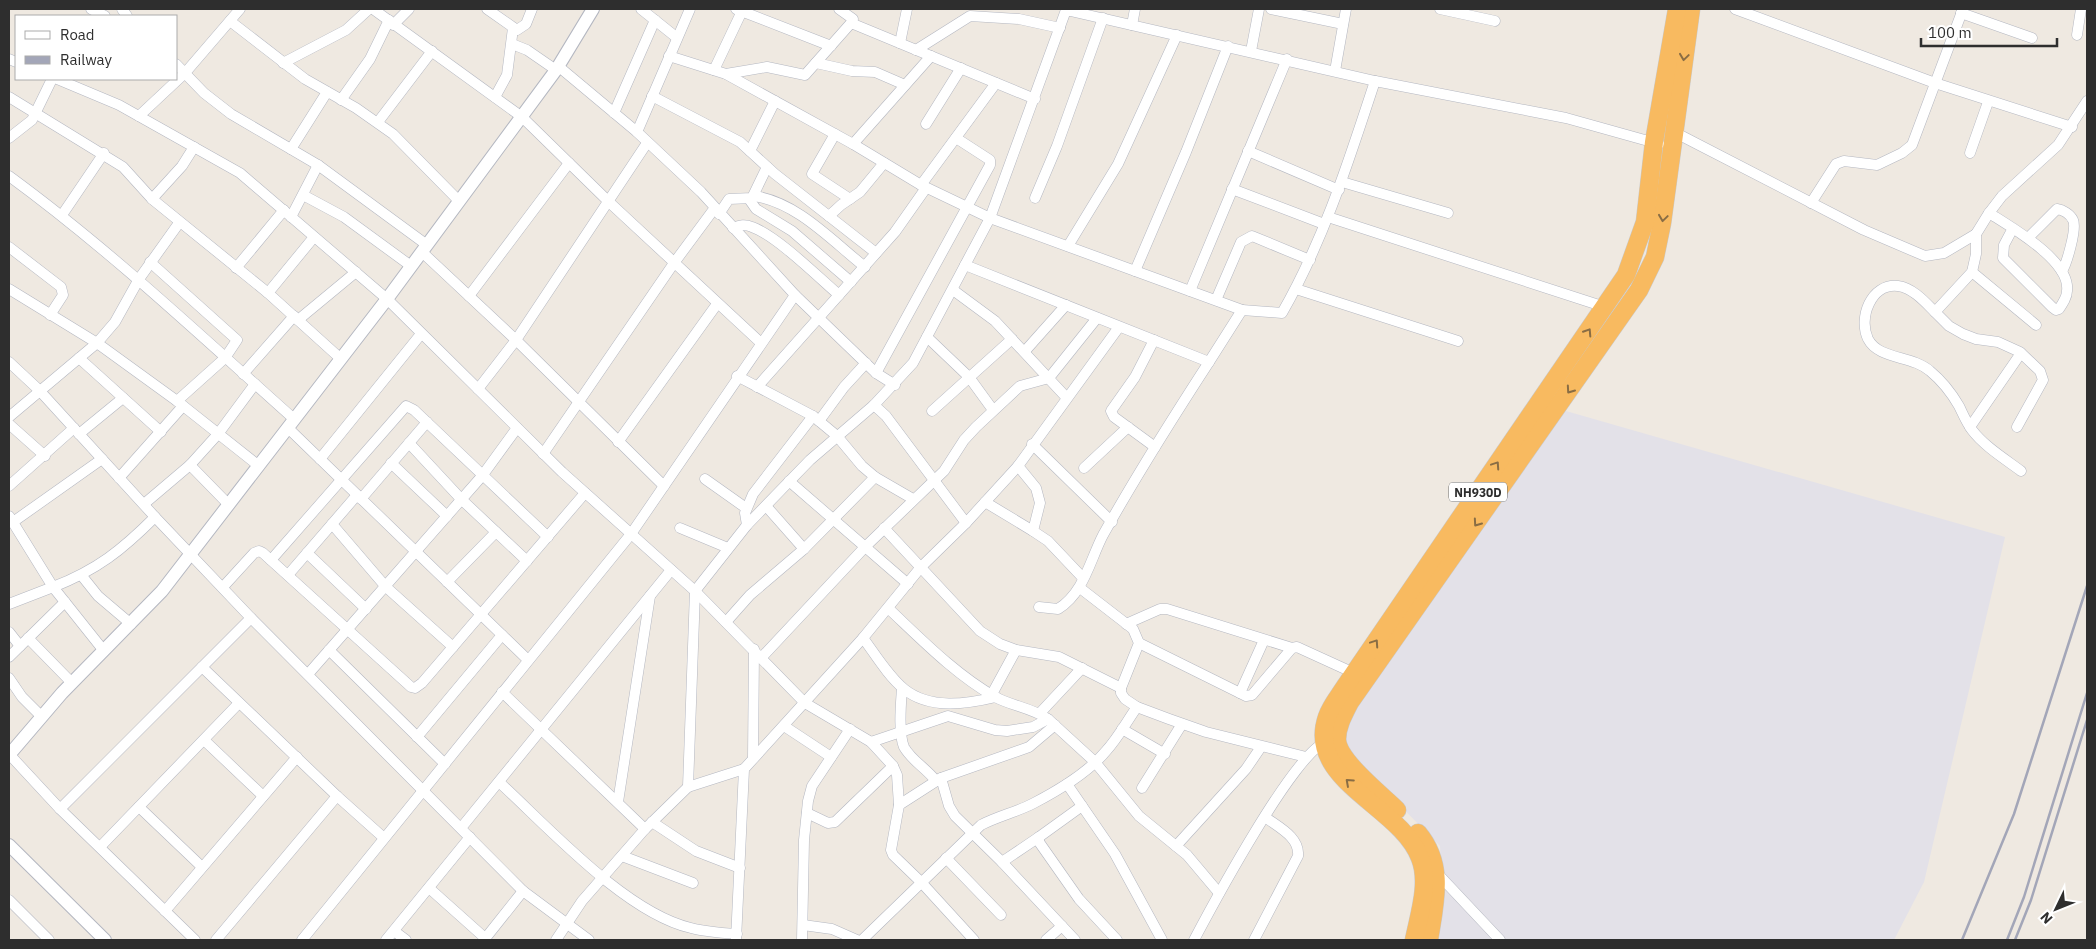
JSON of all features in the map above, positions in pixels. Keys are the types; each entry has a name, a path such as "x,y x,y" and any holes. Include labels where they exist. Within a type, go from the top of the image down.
{"highway":[{"name":"NH930D","path":"1331,742 1325,726 1330,710 1626,275 1638,246 1645,222 1654,142 1677,9"},
{"name":"NH930D","path":"1414,940 1424,882 1420,858 1401,828 1333,766 1326,753 1350,702 1639,290 1655,256 1662,223 1691,9"},
{"path":"1331,742 1421,837 1432,852 1436,892 1429,940"}],"street":[{"path":"90,9 103,15"},
{"path":"283,63 346,30 369,9"},
{"path":"373,9 522,117 609,202 761,343"},
{"path":"341,100 370,59 391,23 409,9"},
{"path":"487,9 513,28 523,27 532,9"},
{"path":"195,940 60,809 9,754 72,683 162,591 387,299 522,117 557,68 593,9"},
{"path":"641,9 654,15 676,37"},
{"path":"637,132 676,37 690,9"},
{"path":"714,70 741,9 831,46"},
{"path":"839,9 900,43 1035,99"},
{"path":"900,43 907,9"},
{"path":"1132,25 1135,9"},
{"path":"1252,51 1259,9"},
{"path":"1271,9 1317,13 1343,24"},
{"path":"1334,71 1346,9"},
{"path":"1440,9 1495,21"},
{"path":"1735,9 1988,102 2072,127"},
{"path":"2077,35 2081,9"},
{"path":"688,787 695,591 747,525 789,481 837,436 874,405 895,385 913,363 990,218 1066,10 1287,59 1375,81 1566,118 1654,142 1673,140 1811,203 1864,230 1924,256 1944,253 1976,234 2002,196 2058,145 2072,127 2087,102"},
{"path":"1811,203 1836,164 1844,161 1877,165 1902,153 1912,145 1962,11 2032,38"},
{"path":"178,80 234,13 283,63 378,122 393,134 459,201"},
{"path":"916,50 970,16 997,13 1060,28"},
{"path":"614,113 654,15"},
{"path":"726,74 767,66 800,75 809,72 853,17"},
{"path":"1035,198 1057,146 1103,18"},
{"path":"495,97 507,75 513,28"},
{"path":"1068,246 1118,164 1177,35"},
{"path":"512,44 527,50 557,68 637,132 701,192 795,295 866,363 895,385"},
{"path":"1135,271 1186,152 1228,46"},
{"path":"378,122 432,51"},
{"path":"669,56 726,74 853,144 923,187 990,218 1242,310 1282,313 1310,260 1341,186 1375,81"},
{"path":"853,144 931,56"},
{"path":"1190,291 1287,59"},
{"path":"816,63 852,71 875,72 905,85"},
{"path":"178,66 204,93 231,114 318,164 424,248 469,296 664,486"},
{"path":"926,124 961,68"},
{"path":"9,138 26,125 36,113 52,80"},
{"path":"59,80 119,105 240,173 387,299 543,454 695,591 806,703 871,742 893,766 897,775 899,805 891,850 893,855 922,882 973,940"},
{"path":"139,116 178,80"},
{"path":"757,387 895,232 956,138 996,83"},
{"path":"291,149 327,92"},
{"path":"652,96 732,136 876,253"},
{"path":"9,97 104,153 124,167 152,200 268,292 341,359"},
{"path":"750,151 775,101"},
{"path":"1970,153 1988,102"},
{"path":"835,134 812,174 850,199"},
{"path":"876,372 991,162 956,138"},
{"path":"478,389 516,340 647,143"},
{"path":"152,200 182,166 194,147"},
{"path":"1248,151 1341,186 1448,213"},
{"path":"62,215 104,153"},
{"path":"469,296 569,163"},
{"path":"829,216 865,188 884,163"},
{"path":"236,268 288,214 303,195 318,164"},
{"path":"767,166 751,197 756,209 792,231 851,282"},
{"path":"9,176 62,215 139,279 255,384 320,459 528,660"},
{"path":"1232,189 1326,221 1605,307"},
{"path":"303,195 344,217 411,266"},
{"path":"543,454 674,263 717,211 729,200 751,197 767,198 784,205 804,218 865,267"},
{"path":"2028,238 2057,210 2063,210 2070,216 2074,224 2068,259 2062,271"},
{"path":"1989,213 2013,228 2028,238 2062,271 2068,290 2064,301 2056,310 2003,258 2002,250 2013,228"},
{"path":"9,417 97,343 115,322 139,279 179,223"},
{"path":"734,228 742,225 754,228 791,254 839,295"},
{"path":"1935,312 1972,272 1976,254 1976,234"},
{"path":"1216,300 1241,242 1246,238 1252,236 1310,260"},
{"path":"268,292 314,237"},
{"path":"9,248 61,287 63,295 50,314"},
{"path":"119,478 161,432 180,403 226,358 236,344 236,337 150,262"},
{"path":"965,265 1209,362"},
{"path":"243,374 296,318 356,272"},
{"path":"1972,272 2036,325"},
{"path":"2016,426 2043,378 2040,371 2021,354 1998,342 1976,339 1948,326 1907,288 1896,286 1886,288 1869,303 1864,321 1866,333 1872,345 1883,352 1913,360 1930,371 1959,405 1970,427 2021,471"},
{"path":"9,289 97,343 180,403 259,466"},
{"path":"1296,289 1458,341"},
{"path":"953,290 978,307 1025,351 1066,397"},
{"path":"302,940 631,534 737,376 795,295"},
{"path":"618,442 717,304"},
{"path":"1025,351 1066,305"},
{"path":"1039,607 1058,609 1082,583 1112,522 1155,447 1242,310"},
{"path":"762,657 865,547 944,471 964,440 993,410 1020,386 1049,378 1097,318"},
{"path":"556,940 568,925 582,901 649,825 688,787 744,769 806,703 889,609 922,567 966,523 1018,466 1066,397 1119,327"},
{"path":"320,459 421,334"},
{"path":"927,337 969,377 993,410"},
{"path":"932,410 1012,339"},
{"path":"1154,340 1135,377 1111,411 1114,417 1155,447"},
{"path":"1970,427 2021,354"},
{"path":"78,358 161,432"},
{"path":"9,362 39,390 155,517 251,618 524,891 589,940"},
{"path":"747,525 746,508 753,494 866,363"},
{"path":"737,376 816,419 837,436 862,466 874,477 913,500"},
{"path":"144,504 190,464 218,434 255,384"},
{"path":"9,486 76,431 123,398"},
{"path":"874,405 886,416 966,523"},
{"path":"271,560 402,408 410,406 548,537"},
{"path":"288,575 332,524 391,463 427,422"},
{"path":"9,424 45,456"},
{"path":"308,674 482,476 517,428"},
{"path":"1084,468 1128,428"},
{"path":"408,443 461,499 527,561"},
{"path":"1032,444 1112,522"},
{"path":"102,459 11,519 53,587 104,651"},
{"path":"391,463 447,516"},
{"path":"190,464 229,505"},
{"path":"1018,466 1036,488 1040,503 1033,531"},
{"path":"726,622 756,588 804,549 835,520 874,477"},
{"path":"704,479 746,508"},
{"path":"789,481 908,584"},
{"path":"223,587 257,551 263,553 411,687 415,688 422,683 585,493"},
{"path":"985,502 1048,541 1082,583 1132,629 1139,643 1246,696 1252,695 1292,648"},
{"path":"766,506 804,549"},
{"path":"9,604 82,576 129,543 155,517"},
{"path":"332,524 386,587 453,647"},
{"path":"680,528 728,548"},
{"path":"884,528 980,631 1016,650 1059,656 1121,688"},
{"path":"448,582 496,532"},
{"path":"307,553 366,609"},
{"path":"462,828 671,570"},
{"path":"82,576 98,596 131,624"},
{"path":"618,802 650,595"},
{"path":"9,657 65,602"},
{"path":"889,609 930,649 994,696 1048,719 1095,762 1138,816 1176,846 1219,893"},
{"path":"1126,624 1160,609 1167,609 1264,640 1292,648 1297,647 1354,673"},
{"path":"60,809 251,618"},
{"path":"9,632 20,646"},
{"path":"417,737 502,635"},
{"path":"28,638 72,683"},
{"path":"863,638 902,688 922,698 941,704 994,696"},
{"path":"1240,693 1264,640"},
{"path":"1139,643 1121,688 1121,693 1125,699 1137,707 1182,724 1260,747 1306,757"},
{"path":"753,758 754,649"},
{"path":"329,650 445,764"},
{"path":"994,696 1016,650"},
{"path":"202,667 337,796 384,838"},
{"path":"899,805 939,780 1029,747 1082,668"},
{"path":"9,678 22,697 42,717"},
{"path":"902,688 900,708 904,747 939,780 952,811 971,833 1002,862 1075,940"},
{"path":"502,692 618,802 649,825 696,851 740,868"},
{"path":"100,847 239,703"},
{"path":"862,940 971,833 997,816 1033,804 1067,784 1095,762 1106,752 1137,707"},
{"path":"871,742 948,716 994,730 1007,731 1033,727 1048,719"},
{"path":"1142,788 1182,724"},
{"path":"784,726 831,757"},
{"path":"802,940 807,814 812,786 850,729"},
{"path":"1122,729 1165,754"},
{"path":"204,740 263,796"},
{"path":"1194,940 1244,848 1306,757 1331,742"},
{"path":"1176,846 1246,768 1260,747"},
{"path":"165,911 297,757"},
{"path":"807,814 828,823 835,822 893,766"},
{"path":"499,782 603,878 637,903 676,923 736,937 744,769"},
{"path":"1067,784 1127,873 1162,940"},
{"path":"216,940 337,796"},
{"path":"1002,862 1082,806"},
{"path":"139,807 202,867"},
{"path":"1254,940 1298,856 1299,850 1294,840 1265,817"},
{"path":"386,940 470,837"},
{"path":"1039,837 1039,842 1079,899 1117,940"},
{"path":"9,845 105,940"},
{"path":"622,856 693,883"},
{"path":"946,858 1001,915"},
{"path":"1435,872 1500,940"},
{"path":"429,888 485,939 524,891"},
{"path":"9,900 49,940"},
{"path":"802,925 832,929 857,940"},
{"path":"1046,940 1062,926"},
{"path":"394,931 406,940"}],"shaded area":[{"path":"1559,409 2005,537 1924,882 1894,940 1430,940 1442,891 1440,846 1360,765 1343,742 1354,712"}],"railway":[{"path":"1962,940 2014,814 2087,586"},
{"path":"2007,940 2024,897 2087,693"},
{"path":"2015,940 2031,900 2087,720"}]}
